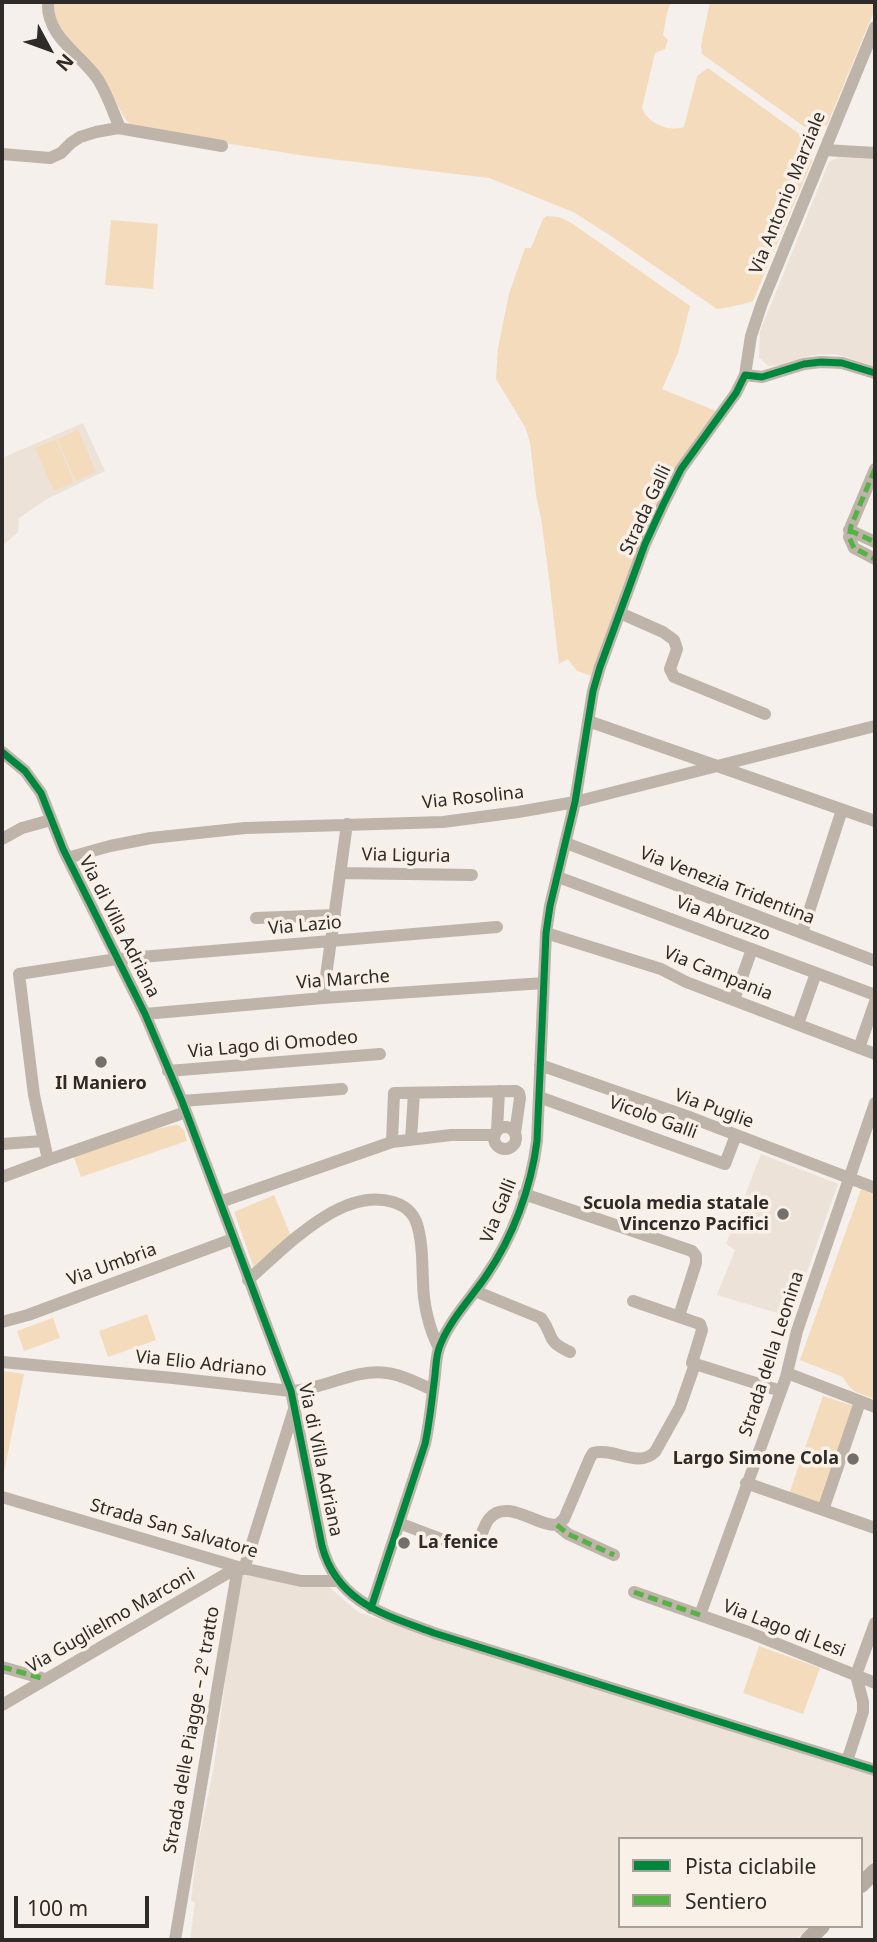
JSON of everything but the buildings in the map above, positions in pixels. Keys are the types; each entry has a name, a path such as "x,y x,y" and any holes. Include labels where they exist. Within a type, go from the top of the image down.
{"street":[{"path":"48,2 51,24 99,82 120,128"},
{"name":"Via Antonio Marziale","path":"745,375 751,336 762,303 875,27"},
{"path":"2,154 50,158 61,153 80,137 120,128 222,146"},
{"path":"825,150 875,153"},
{"path":"745,375 762,377 804,364 821,362 842,363 875,373"},
{"name":"Strada Galli","path":"575,802 596,679 650,532 687,461 736,393 745,375"},
{"path":"875,470 849,530 849,540 854,548 875,559"},
{"path":"849,530 875,541"},
{"path":"620,613 674,640 677,649 670,669 674,677 765,714"},
{"path":"588,722 875,821"},
{"name":"Via Rosolina","path":"67,858 151,838 244,828 443,822 518,812 575,802 875,726"},
{"name":"Via di Villa Adriana","path":"2,752 21,767 41,793 67,858 145,1014 184,1107 291,1391 322,1546 338,1581 371,1608 434,1633 875,1770"},
{"name":"Via Galli","path":"371,1608 425,1444 439,1349 450,1326 502,1249 524,1194 536,1146 546,933 575,802"},
{"path":"802,933 842,810"},
{"path":"2,839 22,828 51,820"},
{"path":"323,998 347,824"},
{"name":"Via Venezia Tridentina","path":"566,843 875,961"},
{"name":"Via Liguria","path":"340,873 472,875"},
{"name":"Via Abruzzo","path":"558,877 875,995"},
{"path":"256,918 335,915"},
{"name":"Via Lazio","path":"43,1141 34,1095 19,974 117,959 497,927"},
{"name":"Via Campania","path":"546,933 661,969 686,982 875,1054"},
{"path":"734,1000 752,949"},
{"path":"798,1024 816,973"},
{"name":"Via Marche","path":"145,1014 323,998 544,984"},
{"path":"859,1048 875,1002"},
{"name":"Via Lago di Omodeo","path":"168,1071 380,1054"},
{"name":"Via Puglie","path":"540,1065 875,1188"},
{"path":"2,1177 184,1107 342,1089"},
{"path":"392,1142 394,1093 414,1093 499,1091 514,1091 519,1094 515,1137 508,1148 501,1148 495,1143 499,1091"},
{"path":"411,1139 414,1093"},
{"name":"Vicolo Galli","path":"539,1097 725,1164 736,1135"},
{"name":"Strada della Leonina","path":"700,1615 787,1373 797,1331 875,1103"},
{"path":"219,1202 392,1142 496,1133 507,1127 515,1137 536,1146"},
{"path":"2,1144 43,1141 48,1160"},
{"path":"524,1194 692,1251 696,1261 679,1316"},
{"path":"248,1280 318,1220 337,1209 368,1201 396,1203 412,1213 419,1229 424,1292 431,1328 439,1349"},
{"name":"Via Umbria","path":"2,1322 28,1315 233,1239"},
{"path":"475,1291 541,1318 553,1342 570,1352"},
{"path":"557,1525 564,1518 593,1453 602,1452 641,1459 649,1457 655,1452 680,1407 702,1327 698,1323 633,1301"},
{"name":"Via Elio Adriano","path":"2,1362 291,1391 383,1373 433,1390"},
{"path":"693,1363 780,1391"},
{"path":"787,1373 875,1407"},
{"path":"823,1510 860,1402"},
{"path":"241,1568 294,1408"},
{"path":"746,1483 875,1528"},
{"name":"Strada San Salvatore","path":"2,1497 241,1568 301,1581 338,1581"},
{"path":"399,1523 459,1546 479,1539 487,1521 497,1513 515,1512 548,1525 557,1525 568,1534 614,1555"},
{"name":"Via Guglielmo Marconi","path":"2,1705 241,1568"},
{"name":"Strada delle Piagge – 2º tratto","path":"175,1940 241,1568"},
{"name":"Via Lago di Lesi","path":"634,1592 875,1683"},
{"name":"Via Lago di Lesi","path":"847,1761 863,1712 856,1675 875,1623"},
{"path":"2,1667 45,1679"}],"shaded area":[{"path":"53,2 671,2 663,35 668,40 665,49 655,53 642,108 645,114 666,127 684,127 697,76 708,68 798,133 808,146 812,161 753,301 717,309 573,212 489,178 306,156 135,126 124,117 102,77 56,25"},
{"path":"710,2 875,2 875,9 827,125 806,128 702,54 701,45"},
{"path":"839,157 875,159 875,366 835,354 813,355 782,365 768,366 759,357 760,331 829,162"},
{"path":"547,216 570,222 690,306 678,353 662,389 716,411 697,442 592,676 577,671 568,659 559,664 530,442 525,427 496,379 498,348 509,294 525,248 531,248 543,219"},
{"path":"111,220 158,224 153,289 105,285"},
{"path":"83,423 105,471 47,499 19,518 18,532 2,546 2,458"},
{"path":"78,430 96,472 76,481 57,439"},
{"path":"56,439 74,482 54,491 35,448"},
{"path":"175,1125 184,1130 187,1141 81,1177 73,1155 138,1133"},
{"name":"Scuola media statale Vincenzo Pacifici","path":"761,1154 838,1184 791,1317 717,1295 735,1250 726,1244"},
{"path":"861,1189 875,1195 875,1399 852,1389 843,1377 800,1360"},
{"path":"274,1195 291,1236 254,1268 234,1212"},
{"path":"147,1314 156,1340 108,1357 99,1331"},
{"path":"53,1318 60,1338 24,1351 17,1331"},
{"path":"2,1371 24,1374 3,1477 2,1477"},
{"path":"823,1396 854,1406 820,1504 789,1494"},
{"path":"247,1573 329,1587 358,1612 425,1635 875,1774 875,1859 863,1871 863,1837 618,1837 618,1928 808,1928 796,1940 190,1940 197,1849 214,1766 239,1577"},
{"path":"759,1646 820,1668 803,1714 743,1693"}],"marked path":[{"path":"875,469 849,537 854,548 875,559"},
{"path":"849,530 875,542"},
{"path":"557,1525 568,1534 614,1555"},
{"path":"634,1592 700,1615"},
{"path":"2,1667 45,1679"}],"cycle path":[{"path":"371,1608 425,1444 439,1347 450,1326 505,1245 530,1176 537,1141 546,933 550,906 575,802 593,691 645,544 681,469 736,393 745,375 762,377 804,364 821,362 842,363 875,373"},
{"path":"2,752 25,771 41,793 63,849 145,1014 182,1101 291,1391 322,1546 339,1581 351,1594 381,1613 434,1633 875,1770"}],"place":[{"name":"Il Maniero","path":"101,1062"},
{"name":"Scuola media statale Vincenzo Pacifici","path":"783,1214"},
{"name":"Largo Simone Cola","path":"853,1459"},
{"name":"La fenice","path":"404,1543"}]}
